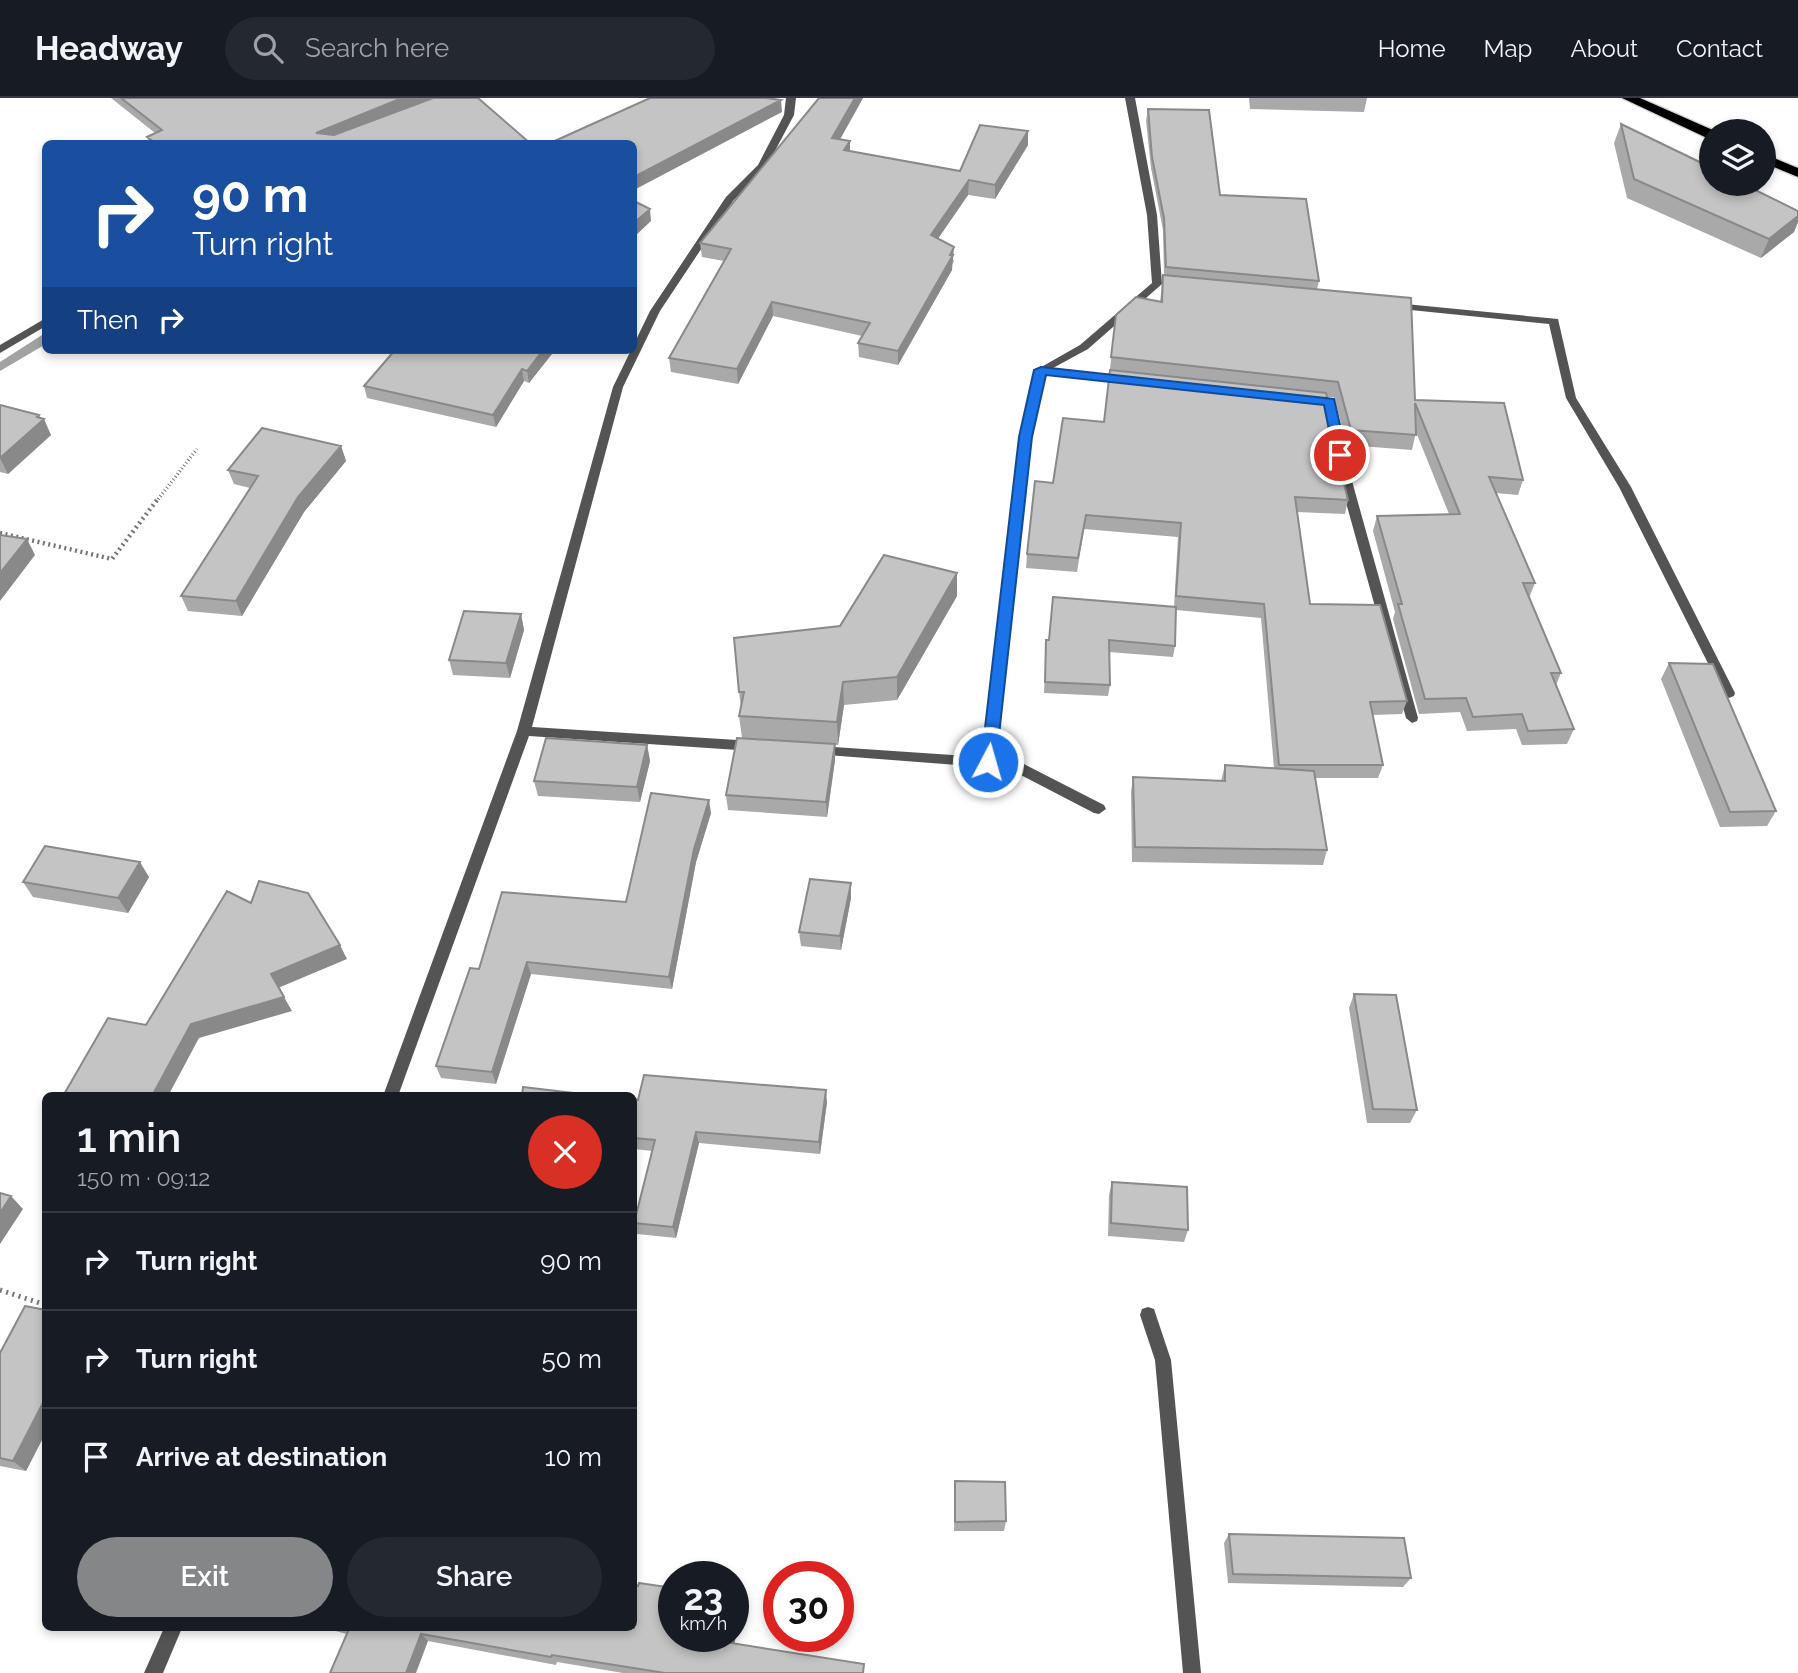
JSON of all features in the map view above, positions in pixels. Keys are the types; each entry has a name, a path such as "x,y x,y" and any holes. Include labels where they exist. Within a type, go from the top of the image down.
{"highway":[{"path":"1629,98 1648,101 1699,128"},
{"path":"1776,163 1798,173"}],"street":[{"path":"637,348 655,311 729,199 762,166 789,115 790,98"},
{"path":"1129,98 1152,215 1157,284"},
{"path":"988,762 1025,437 1041,370 1084,347 1157,284 1171,285"},
{"path":"1390,306 1553,321 1571,398 1625,487 1729,693"},
{"path":"0,351 42,324"},
{"path":"391,1092 524,731 618,387 634,354"},
{"path":"1041,370 1137,381"},
{"path":"1302,399 1330,402 1346,481 1412,718"},
{"path":"524,731 770,748"},
{"path":"811,750 1011,764 1099,809"},
{"path":"1148,1315 1163,1360 1192,1673"},
{"path":"153,1673 172,1631"}],"path":[{"path":"0,533 112,559 197,449"},
{"path":"0,1290 42,1305"}],"building":[{"path":"121,98 402,98 316,133 334,135 433,98 478,98 526,140 151,140 147,137 162,130"},
{"path":"650,98 781,100 637,175 637,140 557,140"},
{"path":"819,98 855,98 832,138 850,141 844,150 960,171 980,125 1028,131 995,185 969,180 931,235 954,247 950,255 953,255 898,351 858,343 870,323 772,302 737,369 669,358 731,249 700,243"},
{"path":"1148,109 1209,110 1220,195 1306,199 1319,281 1166,267 1164,218 1152,157"},
{"path":"1621,124 1699,162 1699,196 1767,196 1798,211 1798,216 1769,239 1634,179"},
{"path":"637,202 650,209 637,220"},
{"path":"1163,275 1411,298 1415,400 1504,403 1523,480 1489,477 1535,583 1523,583 1561,673 1551,673 1574,729 1528,731 1522,714 1473,717 1466,698 1425,699 1377,516 1460,514 1415,403 1416,435 1351,430 1338,382 1111,357 1116,315 1136,297 1162,302"},
{"path":"392,354 540,354 527,371 522,369 493,415 364,386"},
{"path":"1110,370 1326,393 1334,430 1331,430 1348,500 1295,497 1310,604 1380,605 1407,701 1370,702 1383,765 1279,765 1264,604 1176,596 1181,523 1086,515 1078,558 1027,554 1035,481 1053,483 1063,418 1104,422"},
{"path":"0,405 39,415 37,417 44,419 0,458"},
{"path":"262,428 341,446 298,497 236,601 181,596 258,476 228,470"},
{"path":"0,535 27,539 0,573"},
{"path":"884,555 957,573 897,677 843,682 837,722 739,716 744,692 739,692 734,638 840,626"},
{"path":"1053,597 1176,607 1175,646 1109,640 1110,685 1045,682 1046,640 1049,640"},
{"path":"464,611 521,614 506,663 449,660"},
{"path":"1669,663 1713,664 1776,811 1730,812"},
{"path":"546,738 647,745 637,787 534,781"},
{"path":"737,738 835,744 826,802 726,795"},
{"path":"1225,765 1314,771 1327,850 1135,847 1133,777 1225,781"},
{"path":"651,793 709,800 694,849 669,977 527,962 492,1072 436,1066 470,968 479,969 502,892 626,902"},
{"path":"45,846 140,862 118,898 23,882"},
{"path":"810,879 851,883 840,936 799,932"},
{"path":"259,881 308,893 340,945 271,974 284,997 191,1024 154,1092 65,1092 108,1018 146,1025 227,891 251,903"},
{"path":"1354,994 1396,995 1417,1110 1373,1109"},
{"path":"644,1075 826,1090 819,1142 696,1132 673,1227 637,1223 637,1211 655,1140 637,1138 638,1100"},
{"path":"523,1087 565,1092 522,1092"},
{"path":"1112,1182 1187,1187 1188,1230 1111,1223"},
{"path":"0,1193 11,1196 0,1213"},
{"path":"25,1306 42,1309 42,1405 13,1461 0,1458 0,1353"},
{"path":"955,1481 1005,1482 1006,1521 955,1522"},
{"path":"1229,1534 1404,1538 1411,1578 1233,1574"},
{"path":"639,1583 658,1586 658,1652 749,1652 749,1646 763,1648 763,1652 788,1652 864,1664 863,1673 665,1673 552,1655 551,1657 421,1634 406,1673 330,1673 348,1631 637,1631"}],"waterway":[{"path":"0,367 42,341"}],"route":[{"path":"988,762 1025,437 1041,370 1330,402 1340,455"}]}
